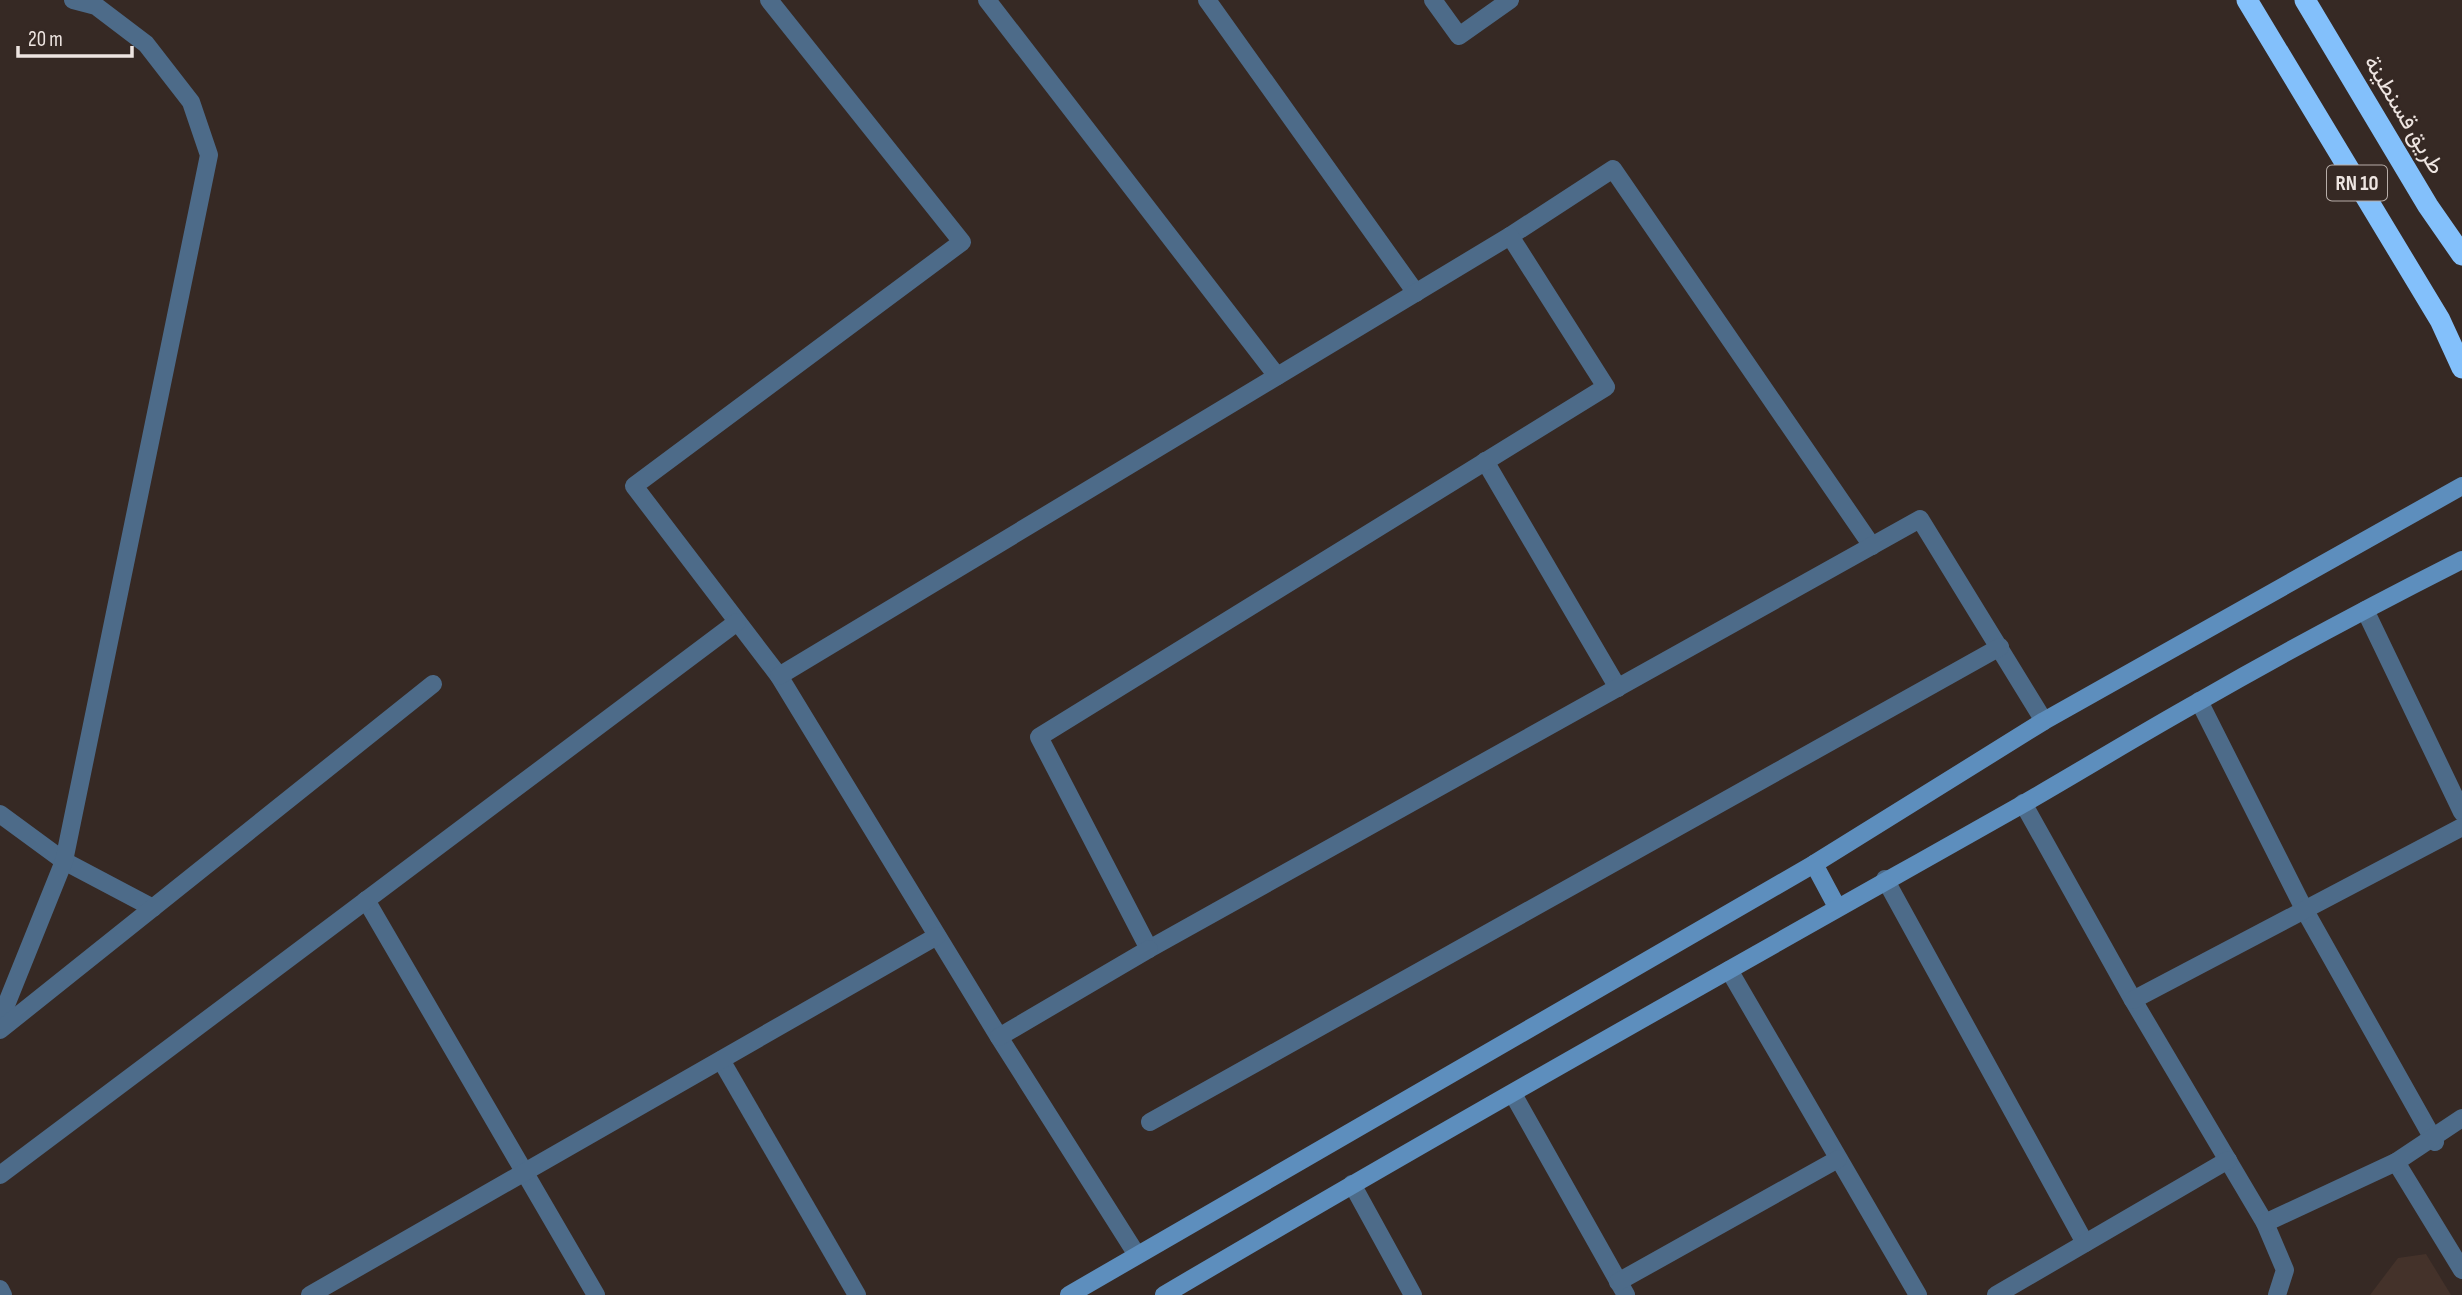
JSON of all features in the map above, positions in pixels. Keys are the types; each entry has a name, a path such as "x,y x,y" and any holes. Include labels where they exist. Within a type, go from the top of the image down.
{"highway":[{"name":"RN 10","path":"2246,0 2440,320 2462,368"},
{"name":"طريق قسنطينة","path":"2305,0 2428,206 2462,255"}],"street":[{"path":"0,1020 64,861 209,155 191,102 145,44 96,6 74,0"},
{"path":"769,0 962,242 634,486 779,676 999,1037 1137,1255"},
{"path":"987,0 1277,376"},
{"path":"1206,0 1416,293"},
{"path":"1433,0 1459,36 1510,0"},
{"path":"779,676 1510,236 1613,169 1872,546"},
{"path":"1149,949 1039,737 1606,387 1510,236"},
{"path":"1485,461 1618,688"},
{"path":"1069,1295 1814,864 2044,721 2462,486"},
{"path":"999,1037 1149,949 1920,519 2044,721"},
{"path":"1164,1295 1352,1184 2199,701 2462,560"},
{"path":"2365,610 2462,811"},
{"path":"0,1175 737,622"},
{"path":"1150,1122 2000,648"},
{"path":"0,1030 433,684"},
{"path":"2199,701 2304,909 2434,1140"},
{"path":"2023,803 2133,1000 2265,1223 2285,1270 2277,1295"},
{"path":"0,814 64,861 153,908"},
{"path":"2133,1000 2462,828"},
{"path":"1814,864 1837,907"},
{"path":"1885,879 2085,1243"},
{"path":"366,900 596,1295"},
{"path":"310,1295 937,936"},
{"path":"1729,970 1918,1295"},
{"path":"721,1060 857,1295"},
{"path":"1513,1094 1622,1288 1838,1158"},
{"path":"2265,1223 2396,1162 2434,1140 2462,1118"},
{"path":"1996,1295 2228,1160"},
{"path":"2396,1162 2462,1269"},
{"path":"1352,1184 1413,1295"},
{"path":"0,1289 3,1295"}],"shaded area":[{"path":"2426,1254 2451,1295 2370,1295 2398,1258"}]}
